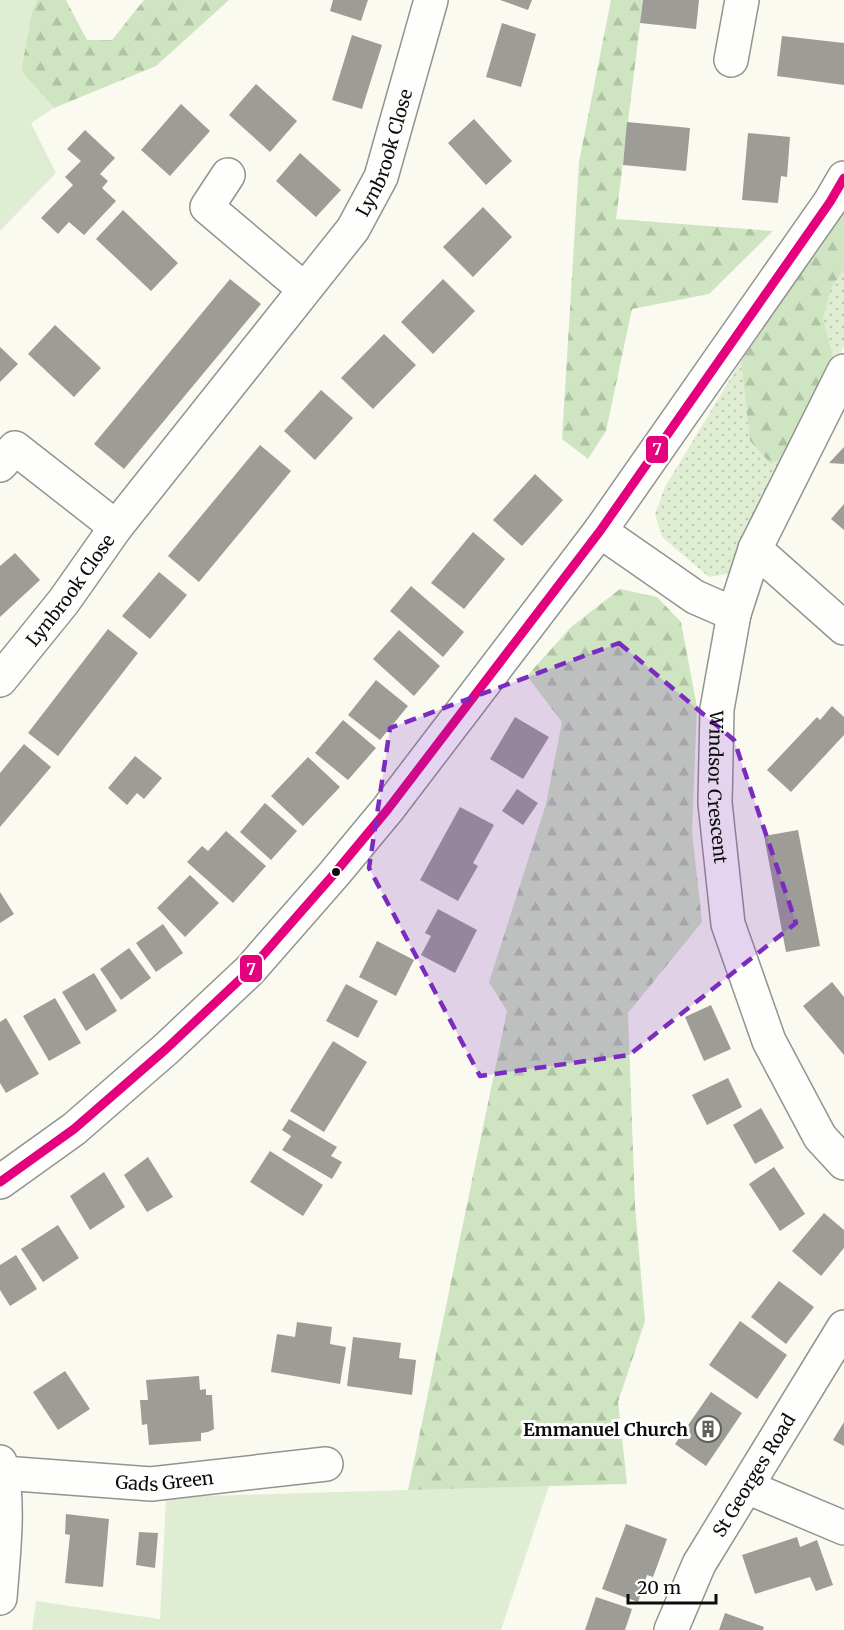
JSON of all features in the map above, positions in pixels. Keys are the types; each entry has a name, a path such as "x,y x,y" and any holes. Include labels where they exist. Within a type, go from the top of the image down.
{"street":[{"name":"Lynbrook Close","path":"0,680 64,601 116,527 352,228 381,177 431,0"},
{"path":"731,60 742,0"},
{"path":"228,175 207,207 304,289"},
{"path":"0,1182 74,1129 166,1049 250,970 334,874 388,809 600,531 830,202 844,178"},
{"name":"Windsor Crescent","path":"844,370 755,549 734,614 717,709 715,803 728,924 769,1041 820,1137 844,1163"},
{"name":"Lynbrook Close","path":"0,465 15,448 116,527"},
{"path":"600,531 695,597 734,614"},
{"path":"755,549 844,628"},
{"name":"St Georges Road","path":"671,1630 699,1564 844,1327"},
{"name":"Gads Green","path":"0,1598 5,1526 1,1467 151,1484 326,1464"},
{"path":"747,1487 844,1528"}],"highlighted area":[{"path":"619,643 734,740 796,923 629,1055 480,1076 369,868 390,728"}],"green space":[{"path":"0,0 37,0 31,15 21,71 54,108 31,123 56,173 0,231"},
{"path":"37,0 66,0 87,40 112,40 144,0 229,0 156,66 54,108 21,71 31,15"},
{"path":"611,0 643,0 616,219 773,231 709,294 632,309 606,431 588,459 562,439 579,162"},
{"path":"844,205 844,270 831,288 823,319 835,364 787,456 771,464 750,441 741,361"},
{"path":"844,270 844,345 835,364 823,319 831,288"},
{"path":"741,361 750,441 787,456 742,554 728,574 709,577 662,537 655,514 665,487"},
{"path":"620,589 657,597 681,622 697,707 692,832 702,922 628,1013 635,1206 645,1321 618,1402 627,1484 549,1486 276,1630 408,1490 507,1011 489,982 546,804 562,722 527,676 571,627"},
{"path":"549,1486 501,1630 32,1630 36,1601 160,1619 166,1497"}],"building":[{"path":"333,0 368,0 361,21 330,11"},
{"path":"500,0 532,0 528,10"},
{"path":"643,0 699,0 696,29 640,23"},
{"path":"502,23 536,34 521,87 486,77"},
{"path":"352,35 382,45 362,109 332,100"},
{"path":"782,36 844,43 844,85 777,76"},
{"path":"256,84 297,121 270,152 229,115"},
{"path":"181,104 210,131 170,176 141,150"},
{"path":"474,119 512,161 486,185 448,143"},
{"path":"627,122 690,128 686,171 623,165"},
{"path":"85,130 115,158 100,174 108,181 102,188 116,201 84,235 69,222 58,234 41,218 73,185 65,177 81,161 67,149"},
{"path":"748,133 790,137 787,177 781,176 778,203 742,200"},
{"path":"300,153 341,190 316,217 276,181"},
{"path":"483,207 512,237 473,277 443,247"},
{"path":"123,210 178,263 151,291 96,239"},
{"path":"230,279 261,304 124,469 94,444"},
{"path":"443,279 475,311 433,354 401,322"},
{"path":"55,325 101,368 74,397 28,354"},
{"path":"384,334 416,365 373,409 341,378"},
{"path":"0,347 18,364 0,382"},
{"path":"321,390 353,418 315,460 284,431"},
{"path":"260,445 291,471 199,582 168,556"},
{"path":"844,447 844,464 829,463"},
{"path":"535,474 563,500 522,546 493,520"},
{"path":"844,504 844,530 831,519"},
{"path":"473,532 505,559 464,609 431,583"},
{"path":"15,553 40,580 0,617 0,566"},
{"path":"159,572 187,595 150,639 122,616"},
{"path":"411,586 464,632 443,657 390,611"},
{"path":"108,629 138,653 58,756 28,733"},
{"path":"399,630 440,666 414,696 373,659"},
{"path":"376,680 408,706 380,740 348,715"},
{"path":"832,706 844,717 844,735 791,792 767,770 817,717 820,720"},
{"path":"515,717 549,737 523,779 490,759"},
{"path":"343,720 376,748 348,780 315,753"},
{"path":"24,744 51,767 0,827 0,773"},
{"path":"135,756 162,778 144,799 137,793 127,805 108,788"},
{"path":"308,757 340,787 303,826 271,796"},
{"path":"517,789 538,803 523,825 502,811"},
{"path":"265,803 297,831 271,860 240,832"},
{"path":"460,807 494,825 473,863 478,866 458,901 420,880"},
{"path":"798,830 820,946 786,952 764,836"},
{"path":"226,831 266,866 233,903 187,862 202,846 208,851"},
{"path":"190,875 219,903 185,937 157,908"},
{"path":"0,892 14,914 0,923"},
{"path":"438,909 477,930 455,973 421,955 431,936 425,933"},
{"path":"163,924 183,953 156,972 136,943"},
{"path":"377,941 414,960 396,996 359,977"},
{"path":"129,948 151,978 121,1000 100,969"},
{"path":"94,973 117,1011 86,1031 62,992"},
{"path":"832,982 844,997 844,1055 803,1006"},
{"path":"346,984 378,1001 358,1038 326,1021"},
{"path":"55,998 81,1043 49,1061 23,1016"},
{"path":"711,1005 731,1049 704,1061 685,1017"},
{"path":"6,1018 39,1074 6,1093 0,1083 0,1022"},
{"path":"333,1041 367,1062 324,1132 290,1111"},
{"path":"728,1078 742,1107 707,1125 692,1095"},
{"path":"761,1108 784,1148 755,1164 733,1125"},
{"path":"289,1119 337,1147 331,1156 342,1162 332,1179 282,1150 291,1136 282,1130"},
{"path":"270,1151 323,1185 303,1216 250,1182"},
{"path":"148,1157 173,1197 147,1212 124,1175"},
{"path":"774,1167 805,1214 780,1231 749,1184"},
{"path":"104,1172 125,1207 90,1230 70,1196"},
{"path":"824,1213 844,1230 844,1248 821,1276 792,1251"},
{"path":"58,1225 79,1258 43,1282 21,1249"},
{"path":"16,1255 37,1289 10,1306 0,1290 0,1265"},
{"path":"779,1281 814,1307 786,1344 751,1317"},
{"path":"740,1321 787,1355 757,1399 709,1365"},
{"path":"297,1322 332,1327 330,1344 346,1347 340,1384 271,1372 277,1334 295,1337"},
{"path":"353,1337 401,1343 399,1358 416,1360 412,1395 347,1386"},
{"path":"65,1371 90,1409 58,1430 33,1392"},
{"path":"199,1376 200,1390 206,1389 206,1395 212,1395 214,1429 201,1433 201,1441 149,1445 147,1424 142,1425 140,1400 148,1400 146,1380"},
{"name":"Emmanuel Church","path":"711,1392 742,1413 706,1466 675,1444"},
{"path":"844,1422 844,1446 833,1440"},
{"path":"66,1514 109,1519 103,1587 65,1583 70,1535 65,1534"},
{"path":"626,1524 667,1539 653,1577 647,1575 638,1602 602,1589"},
{"path":"139,1532 158,1533 155,1568 136,1565"},
{"path":"797,1537 800,1547 817,1540 833,1585 816,1591 810,1577 755,1594 742,1555"},
{"path":"596,1597 632,1609 625,1630 585,1630"},
{"path":"725,1613 764,1627 763,1630 719,1630"}],"transit line":[{"name":"7","path":"0,1182 74,1129 166,1049 250,970 334,874 388,809 600,531 830,202 844,178"}],"place":[{"name":"Emmanuel Church","path":"708,1429"}]}
